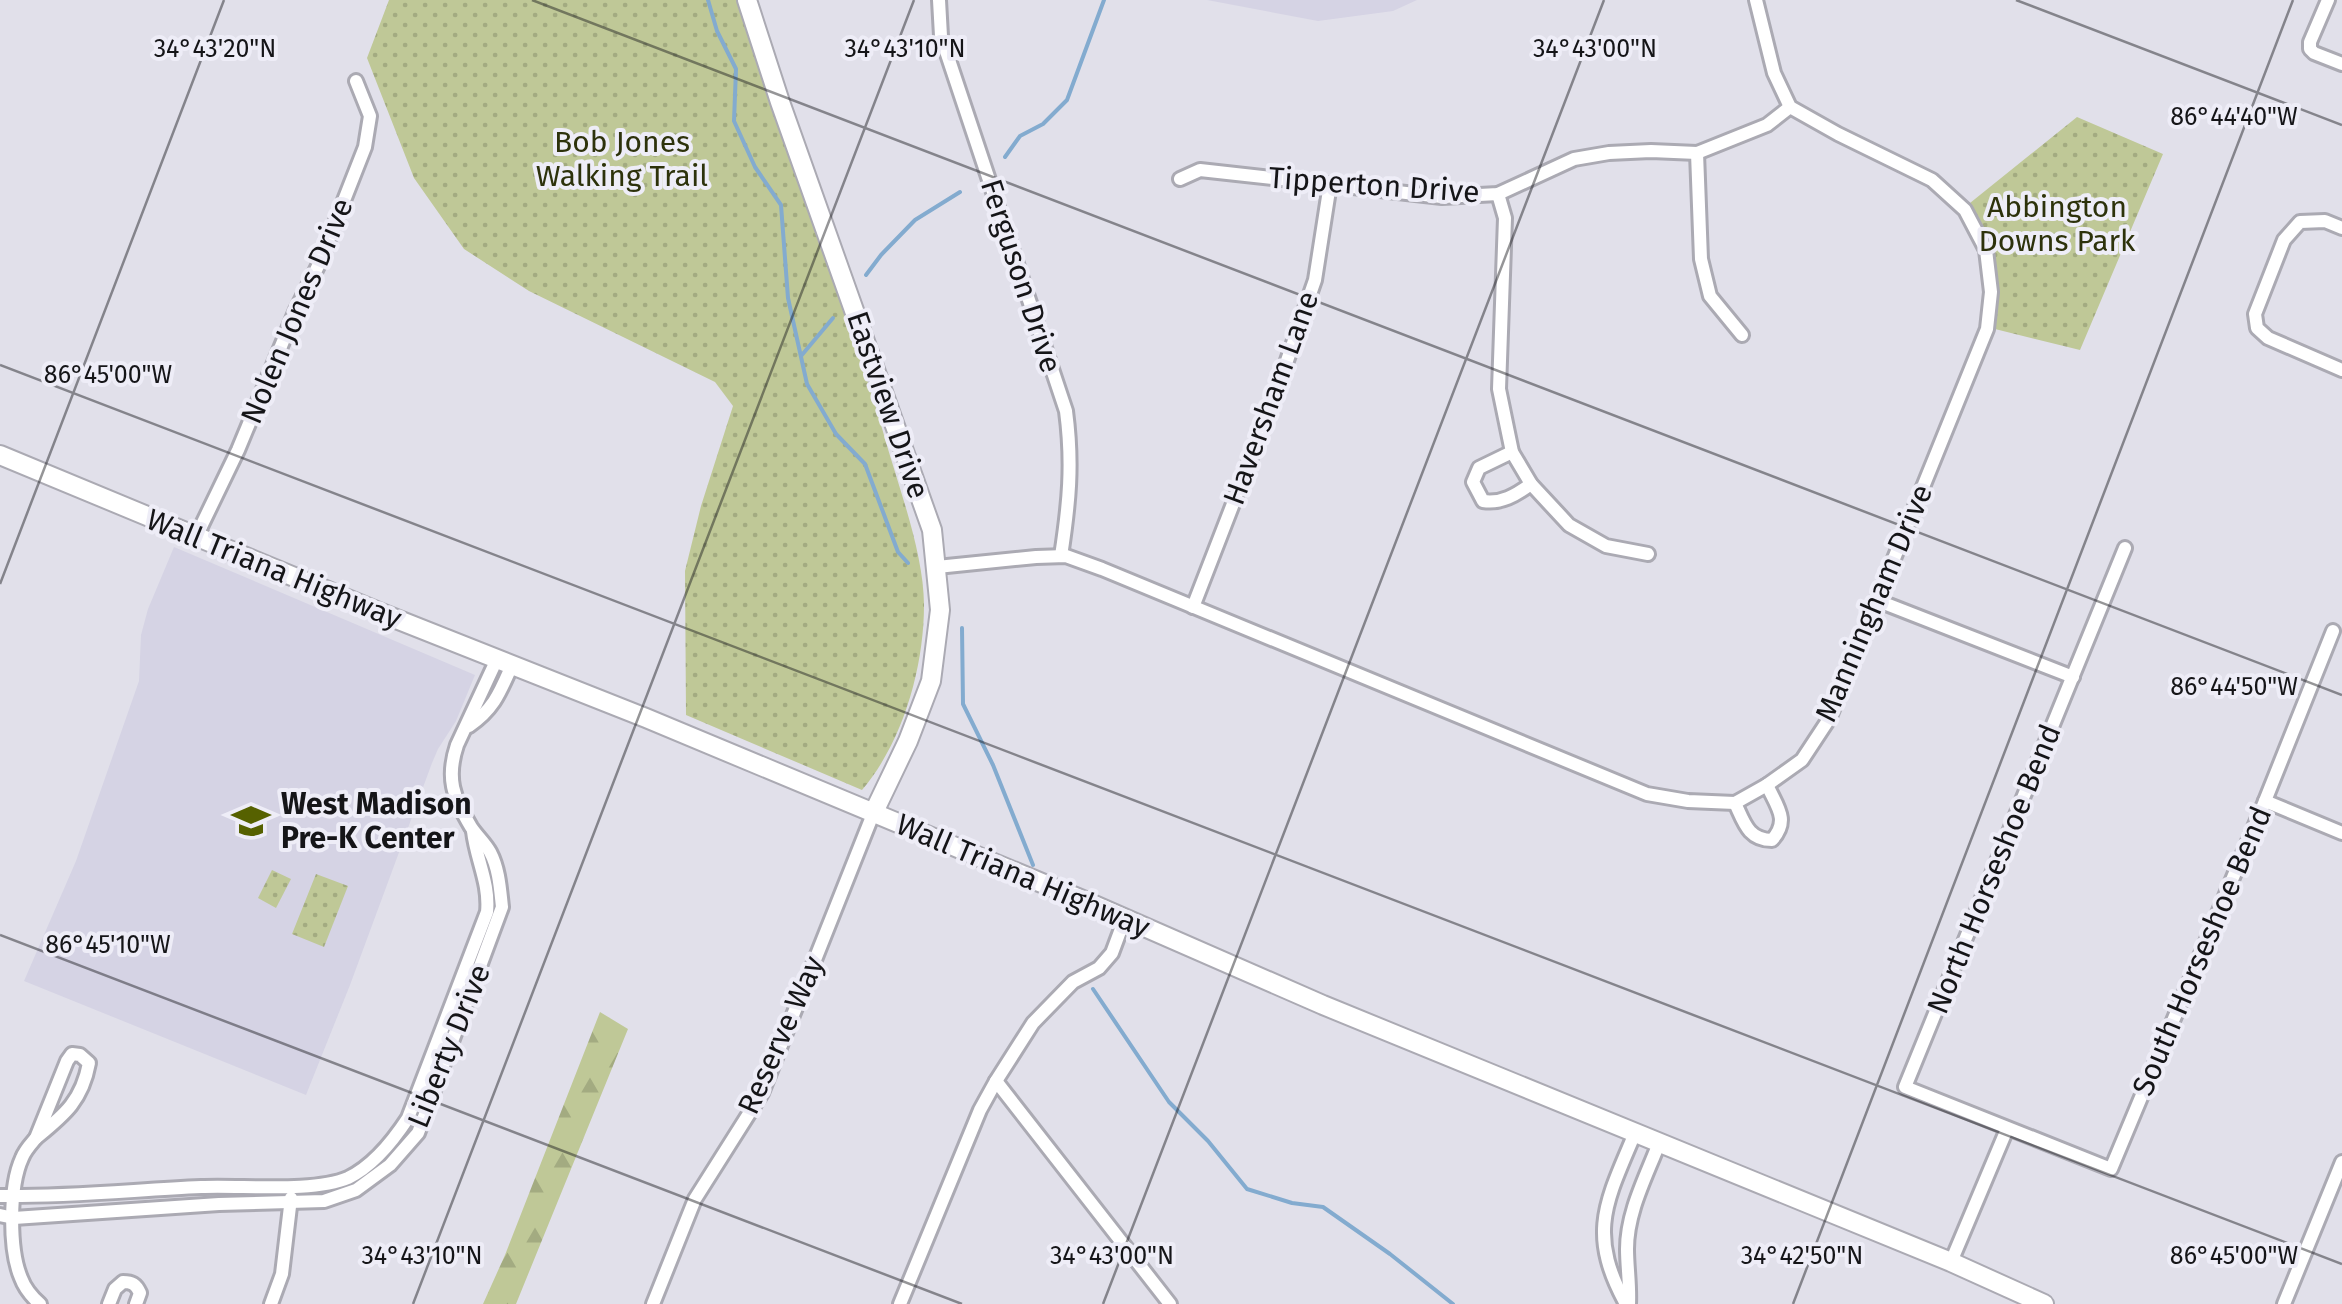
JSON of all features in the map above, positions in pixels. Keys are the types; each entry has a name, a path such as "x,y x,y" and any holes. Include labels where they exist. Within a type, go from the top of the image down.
{"main road":[{"name":"Eastview Drive","path":"747,0 932,530 940,610 930,682 874,814"},
{"name":"Wall Triana Highway","path":"0,455 646,718 2044,1304"}],"street":[{"name":"Ferguson Drive","path":"939,0 941,36 1066,411 1071,450 1070,502 1061,556"},
{"path":"1756,0 1774,72 1790,108"},
{"path":"2328,0 2310,48 2342,64"},
{"name":"Nolen Jones Drive","path":"196,537 319,264 365,148 370,116 356,81"},
{"name":"Tipperton Drive","path":"1180,180 1200,170 1442,197 1498,194 1574,159 1623,152 1697,153 1768,126 1790,108"},
{"name":"Manningham Drive","path":"1734,803 1802,760 1829,720 1988,329 1992,292 1986,250 1966,210 1932,180 1790,108"},
{"path":"1697,153 1701,259 1710,296 1742,335"},
{"name":"Haversham Lane","path":"1193,607 1315,280 1330,184"},
{"path":"1498,194 1506,218 1500,389 1512,452 1531,484 1569,526 1606,546 1648,554"},
{"path":"2342,228 2325,221 2300,222 2284,240 2255,314 2257,328 2268,338 2342,370"},
{"path":"1512,452 1480,468 1474,482 1477,492 1483,500 1495,502 1531,484"},
{"name":"North Horseshoe Bend","path":"2007,1129 1905,1087 2125,548"},
{"path":"937,566 1061,556 1102,568 1647,794 1734,803 1748,832 1759,840 1772,840 1779,832 1782,818 1766,786"},
{"path":"1876,600 2073,677"},
{"name":"South Horseshoe Bend","path":"2007,1129 2111,1169 2333,631"},
{"name":"Liberty Drive","path":"7,1216 324,1201 356,1190 390,1166 418,1133 502,907 490,851 472,828 451,781 453,758 466,728 485,715 495,702 505,662"},
{"path":"2264,801 2342,833"},
{"name":"Reserve Way","path":"653,1304 694,1198 762,1093 874,814"},
{"name":"Liberty Drive","path":"7,1196 318,1185 348,1178 377,1156 408,1118 486,912 486,884 472,828"},
{"path":"900,1304 996,1080 1033,1023 1073,982 1099,968 1112,953 1125,918"},
{"path":"36,1138 66,1062 72,1054 80,1055 90,1063 78,1098 23,1154 7,1196 7,1216 21,1280 40,1304"},
{"path":"996,1080 1170,1304"},
{"path":"1951,1262 2007,1129"},
{"path":"1628,1304 1608,1267 1604,1232 1610,1191 1634,1133"},
{"path":"1628,1304 1630,1221 1660,1143"},
{"path":"2284,1304 2342,1162"},
{"path":"271,1304 282,1274 291,1186"},
{"path":"109,1304 123,1282 137,1286 140,1293 136,1304"}],"shaded area":[{"path":"1207,0 1417,0 1393,11 1318,21"},
{"name":"West Madison Pre-K Center","path":"174,547 475,675 456,721 432,763 306,1095 24,981 76,861 139,681 141,635"}],"green space":[{"name":"Bob Jones Walking Trail","path":"389,0 740,0 852,331 920,565 923,629 915,678 900,727 862,790 686,715 685,571 733,406 715,382 529,291 464,249 414,178 367,58"},
{"name":"Abbington Downs Park","path":"2077,117 2163,154 2080,350 1995,329 1995,263 1970,203"},
{"path":"272,870 291,879 276,908 258,898"},
{"path":"316,874 348,886 324,947 292,934"},
{"path":"600,1012 628,1029 516,1304 483,1304 505,1255"}],"waterway":[{"path":"708,0 717,31 736,69 734,121 755,167 781,205 788,298 807,384 836,434 865,464 898,552 908,563"},
{"path":"1005,157 1020,136 1043,124 1067,100 1104,0"},
{"path":"866,275 915,220 960,192"},
{"path":"801,356 833,318"},
{"path":"962,628 963,704 993,765 1033,865"},
{"path":"1093,989 1169,1102 1208,1141 1247,1189 1292,1203 1323,1207 1453,1304"}],"place":[{"name":"West Madison Pre-K Center","path":"251,821"}]}
